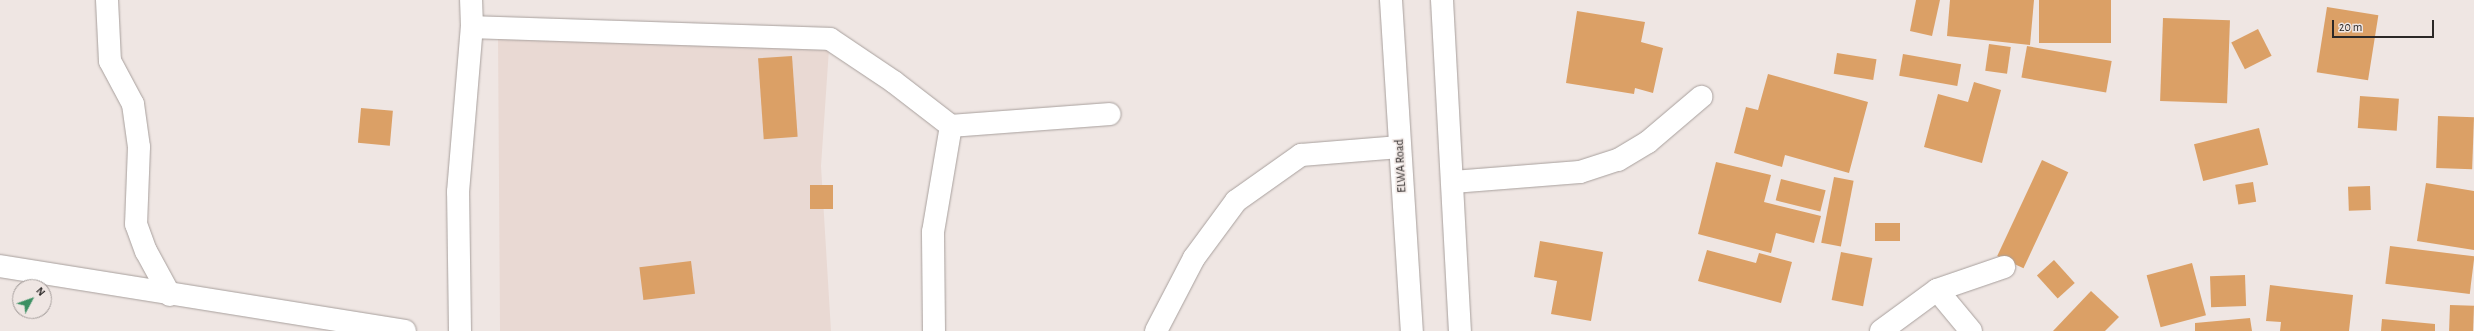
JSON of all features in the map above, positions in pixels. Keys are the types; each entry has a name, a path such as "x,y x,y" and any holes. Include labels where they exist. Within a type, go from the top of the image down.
{"street":[{"path":"107,0 110,61 133,104 139,147 136,224 146,251 170,295"},
{"path":"460,331 458,192 472,27 471,0"},
{"name":"ELWA Road","path":"1391,0 1412,331"},
{"path":"1442,0 1460,331"},
{"path":"472,27 830,39 894,82 951,126 1110,114"},
{"path":"1453,182 1580,172 1618,160 1648,142 1701,97"},
{"path":"934,331 933,232 951,126"},
{"path":"1156,331 1194,258 1236,201 1301,155 1400,147"},
{"path":"0,266 170,295 406,331"},
{"path":"1881,331 1937,290 2004,266"},
{"path":"1937,290 1971,331"}],"shaded area":[{"path":"498,35 829,49 821,166 831,331 500,331"}],"building":[{"path":"1916,0 1940,0 1932,36 1910,31"},
{"path":"1950,0 2034,0 2030,45 1947,36"},
{"path":"2039,0 2111,0 2111,43 2039,43"},
{"path":"2327,7 2378,15 2368,80 2317,72"},
{"path":"1577,11 1645,22 1641,42 1663,48 1653,93 1635,88 1634,94 1566,83"},
{"path":"2163,18 2230,20 2227,103 2160,101"},
{"path":"2258,29 2272,56 2245,69 2231,43"},
{"path":"1989,44 2011,47 2007,74 1985,71"},
{"path":"2027,46 2112,61 2106,92 2021,78"},
{"path":"1837,53 1877,59 1873,80 1834,74"},
{"path":"1903,54 1961,64 1957,86 1899,76"},
{"path":"792,56 798,137 764,139 758,58"},
{"path":"1768,74 1868,102 1849,173 1785,155 1782,167 1734,153 1746,107 1758,110"},
{"path":"1974,82 2001,90 1982,163 1924,147 1938,94 1968,102"},
{"path":"2360,96 2399,99 2397,131 2358,128"},
{"path":"361,108 393,111 390,146 358,143"},
{"path":"2438,116 2474,117 2472,169 2436,168"},
{"path":"2259,128 2268,165 2203,181 2194,144"},
{"path":"2042,160 2068,172 2023,268 1997,256"},
{"path":"1716,162 1771,175 1764,202 1821,216 1814,243 1776,233 1771,253 1698,234"},
{"path":"1834,177 1854,181 1841,247 1821,243"},
{"path":"1781,179 1826,190 1820,211 1776,200"},
{"path":"2253,182 2256,202 2238,205 2235,185"},
{"path":"2426,183 2474,191 2474,250 2417,241"},
{"path":"810,185 833,185 833,209 810,209"},
{"path":"2370,186 2371,210 2349,211 2348,187"},
{"path":"1875,223 1900,223 1900,241 1875,241"},
{"path":"1540,241 1603,252 1591,321 1551,314 1557,281 1534,277"},
{"path":"2390,246 2474,256 2470,294 2385,284"},
{"path":"1707,250 1756,263 1759,253 1792,262 1781,303 1698,281"},
{"path":"1841,252 1872,258 1863,306 1832,300"},
{"path":"2054,260 2075,283 2058,298 2037,275"},
{"path":"691,261 695,294 643,300 639,267"},
{"path":"2192,263 2206,315 2161,327 2147,275"},
{"path":"2245,275 2246,306 2211,307 2210,276"},
{"path":"2270,285 2353,295 2349,331 2280,331 2281,322 2266,321"},
{"path":"2091,291 2119,317 2105,331 2053,331"},
{"path":"2450,305 2474,306 2473,331 2449,331"},
{"path":"2250,318 2252,331 2195,331 2195,323"},
{"path":"2382,319 2435,324 2435,331 2381,331"}]}
